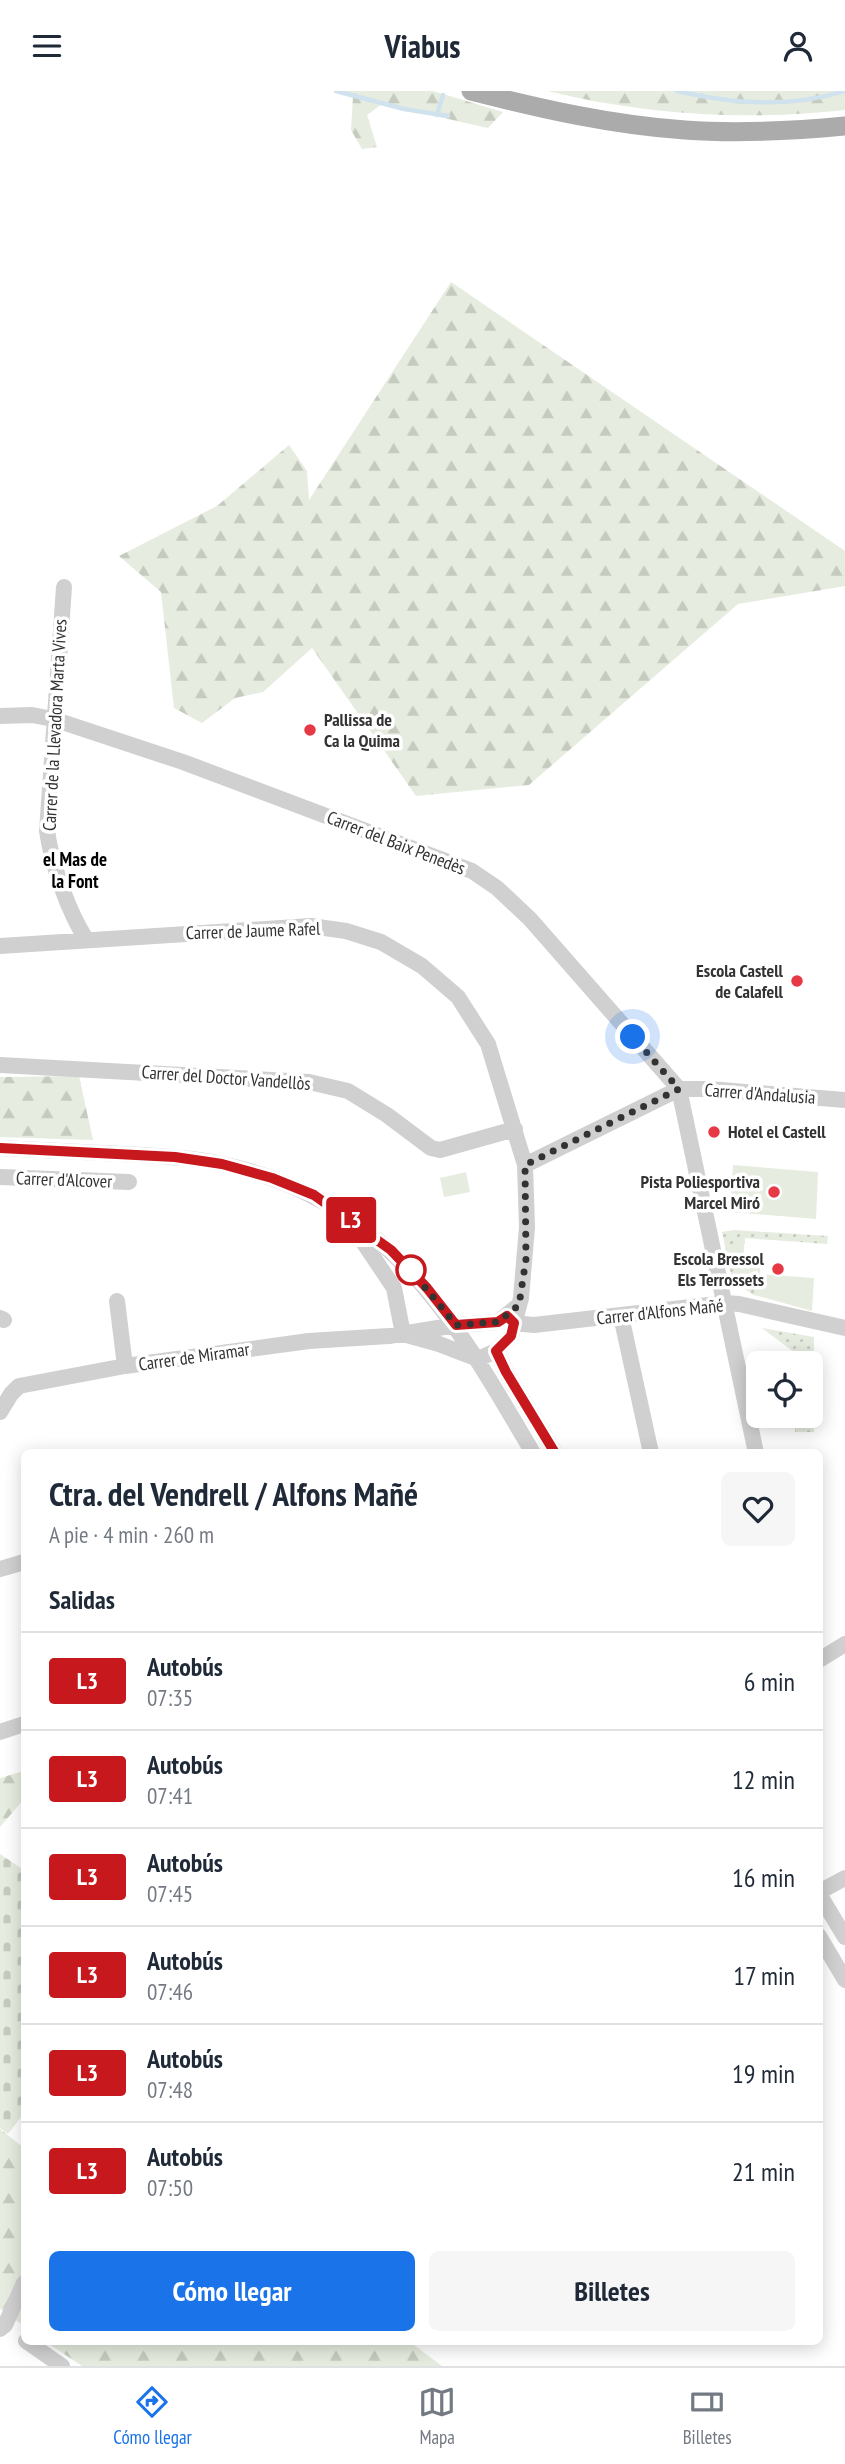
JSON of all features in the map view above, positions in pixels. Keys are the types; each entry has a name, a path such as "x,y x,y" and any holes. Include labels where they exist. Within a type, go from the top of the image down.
{"main road":[{"path":"471,91 594,119 675,129 739,132 845,126"}],"street":[{"name":"Carrer de la Llevadora Marta Vives","path":"64,587 47,831 52,857 78,926 86,939"},
{"name":"Carrer del Baix Penedès","path":"0,716 32,715 53,719 183,762 472,871 497,888 530,919 679,1089 756,1449"},
{"name":"Carrer de Jaume Rafel","path":"0,946 311,926 346,930 381,941 422,966 458,997 488,1044 525,1165 526,1259 513,1314"},
{"name":"Carrer del Doctor Vandellòs","path":"0,1065 309,1082 348,1091 387,1115 431,1148 440,1150 515,1129"},
{"name":"Carrer d'Andalusia","path":"525,1165 679,1089 845,1100"},
{"path":"0,1148 175,1157 222,1164 272,1178 314,1195 391,1250 427,1288 478,1359 531,1449"},
{"name":"Carrer d'Alcover","path":"0,1177 128,1182"},
{"path":"345,1216 394,1288 403,1334 439,1343 478,1359 496,1351 511,1336 513,1314"},
{"path":"117,1301 125,1366"},
{"name":"Carrer d'Alfons Mañé","path":"403,1334 456,1325 498,1322 513,1314 534,1325 726,1303 845,1328"},
{"path":"621,1316 650,1449"},
{"name":"Carrer de Miramar","path":"0,1412 19,1386 125,1366 309,1341 403,1334"},
{"path":"496,1351 553,1449"},
{"path":"0,1569 21,1563"},
{"path":"823,1658 845,1644"},
{"path":"0,1732 21,1725"},
{"path":"823,1891 845,1878"},
{"path":"823,1900 845,1937"},
{"path":"823,1943 845,1980"},
{"path":"21,2289 2,2327 21,2339"},
{"path":"31,2345 62,2366"}],"green space":[{"path":"336,91 433,91 503,112 488,128 382,104 367,115 377,147 362,149 351,130 353,96"},
{"path":"548,91 845,91 845,110 771,115 696,114 621,106"},
{"path":"451,282 845,551 845,586 738,604 529,785 416,796 312,648 263,692 235,698 202,723 174,708 161,592 119,556 217,506 289,445 307,471 309,500"},
{"path":"79,1076 93,1140 0,1137 0,1077"},
{"name":"Pista Poliesportiva Marcel Miró","path":"733,1165 818,1172 816,1219 730,1212"},
{"path":"466,1172 470,1192 444,1197 440,1178"},
{"path":"734,1230 828,1236 827,1244 745,1238 744,1247 737,1247 738,1253 746,1275 760,1286 758,1296 732,1279 722,1232"},
{"path":"736,1247 744,1247 744,1255 761,1256 760,1274 814,1278 812,1311 758,1296 760,1286 746,1274"},
{"path":"762,1328 814,1337 814,1351 792,1351"},
{"path":"795,1428 814,1428 814,1432 795,1432"},
{"path":"21,1772 21,1802 0,1827 0,1778"},
{"path":"0,1854 21,1868 21,2117 8,2134 0,2128"},
{"path":"0,2129 21,2146 21,2324 0,2309"},
{"path":"50,2345 414,2345 442,2366 82,2366"}],"waterway":[{"path":"336,91 404,109 448,116"},
{"path":"677,91 719,99 761,102 804,100 845,91"},
{"path":"437,115 443,95"}],"bus line":[{"name":"L3","path":"0,1148 175,1157 222,1164 272,1178 314,1195 391,1250 427,1288 456,1325 498,1322 507,1316 514,1323 511,1336 496,1351 553,1449"}],"place":[{"name":"Pallissa de Ca la Quima","path":"310,730"},
{"name":"Escola Castell de Calafell","path":"797,981"},
{"name":"Hotel el Castell","path":"714,1132"},
{"name":"Pista Poliesportiva Marcel Miró","path":"774,1192"},
{"name":"Escola Bressol Els Terrossets","path":"778,1269"}],"district":[{"name":"el Mas de la Font","path":"75,870"}],"route":[{"path":"411,1270 456,1325 498,1322 519,1305 526,1259 525,1165 679,1089 633,1037"}]}
